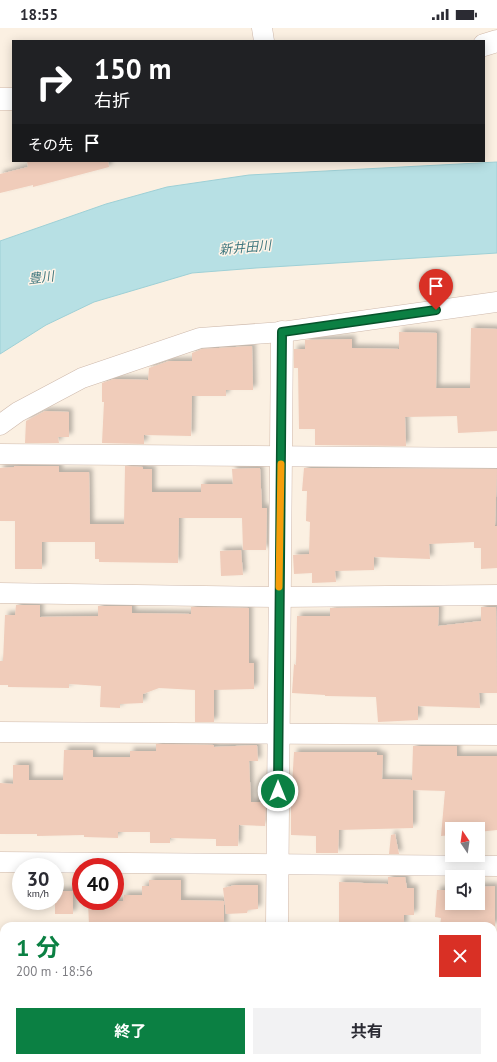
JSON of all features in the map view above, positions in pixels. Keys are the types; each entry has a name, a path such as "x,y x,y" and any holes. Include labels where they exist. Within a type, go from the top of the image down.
{"street":[{"path":"262,28 264,40"},
{"path":"485,45 497,42"},
{"path":"0,99 12,99"},
{"path":"0,425 18,412 82,378 200,338 282,332 497,302"},
{"path":"277,922 282,332"},
{"path":"0,454 497,458"},
{"path":"0,593 279,596 497,595"},
{"path":"0,732 497,735"},
{"path":"0,862 497,866"}],"water":[{"path":"497,162 497,253 192,273 94,302 46,325 0,354 0,241 106,204 167,187 249,175"}],"building":[{"path":"27,162 108,162 109,167 33,187 33,185 0,193 0,174 28,167"},
{"path":"471,328 497,329 497,431 458,433 457,416 405,417 406,446 315,445 315,429 299,429 298,368 294,368 294,349 305,349 305,340 352,339 352,348 399,349 399,332 437,333 436,388 470,388"},
{"path":"252,346 253,390 226,390 226,396 192,396 191,436 144,435 144,444 102,443 104,402 102,402 102,383 114,379 148,380 149,368 169,361 192,361 192,353 202,349"},
{"path":"45,411 69,412 69,437 58,437 59,443 25,443 26,421"},
{"path":"14,466 59,466 59,472 89,472 90,524 124,524 125,466 152,469 152,492 201,492 201,484 233,484 232,469 260,468 262,508 267,508 266,550 243,550 242,518 179,518 178,563 99,562 99,559 95,559 95,542 42,542 42,569 15,569 15,521 0,521 0,468"},
{"path":"304,468 497,469 495,526 497,526 497,568 481,569 481,548 474,548 474,542 429,544 430,559 374,557 374,570 335,571 336,582 312,583 312,573 294,574 293,555 309,554 310,522 306,521 307,491 302,491"},
{"path":"241,550 243,575 221,576 220,551"},
{"path":"16,605 40,605 40,617 98,616 98,606 132,606 132,613 191,614 191,607 249,608 249,663 254,663 254,689 214,690 214,722 195,722 195,690 159,688 143,694 143,703 120,704 120,708 100,707 101,686 69,684 69,688 8,687 8,685 0,685 0,661 3,661 5,615 15,615"},
{"path":"439,607 438,626 481,621 481,607 496,607 497,693 479,693 480,708 418,706 418,720 378,722 376,697 325,696 292,693 294,664 296,665 297,616 330,616 330,608"},
{"path":"156,744 214,745 214,747 257,745 258,761 249,761 251,802 266,802 265,826 239,825 238,846 216,846 216,839 170,838 170,843 150,843 150,832 118,832 118,838 84,837 84,835 37,836 37,834 0,834 0,783 13,784 13,765 29,765 29,780 63,780 64,750 93,750 93,757 130,757 130,751 156,751"},
{"path":"413,746 457,746 457,756 497,756 497,830 485,831 485,822 445,822 445,836 441,836 445,791 413,790 413,828 339,830 338,853 316,853 316,836 291,835 294,752 377,752 377,755 383,755 382,779 412,780"},
{"path":"395,834 399,854 389,854 391,835"},
{"path":"388,877 405,877 407,888 414,888 414,915 404,915 404,922 339,922 339,882 388,884"},
{"path":"149,880 181,880 181,900 224,901 224,922 89,922 88,910 124,910 124,895 142,895 142,886 149,886"},
{"path":"235,885 258,885 258,909 248,910 247,913 226,914 223,888"},
{"path":"495,886 495,922 440,922 441,918 435,917 437,890 445,890 445,910 485,910 485,887"},
{"path":"64,891 72,891 73,914 55,914 55,910 64,910"}],"slow traffic":[{"path":"279,587 281,464"}],"route":[{"path":"278,791 282,332 436,310"}],"water label":[{"name":"新井田川","path":"245,247"},
{"name":"豊川","path":"41,277"}]}
